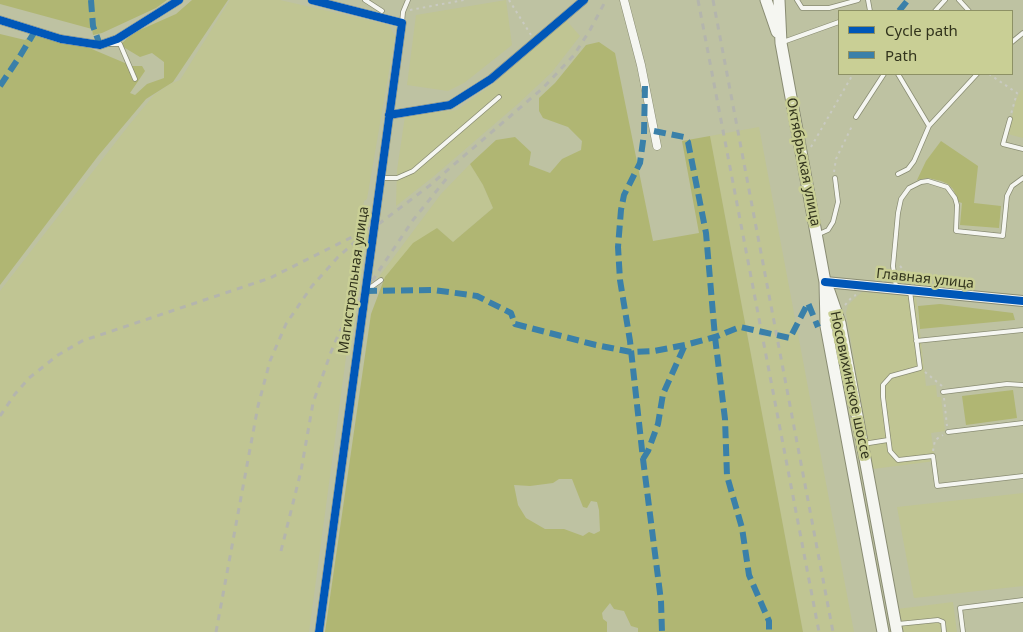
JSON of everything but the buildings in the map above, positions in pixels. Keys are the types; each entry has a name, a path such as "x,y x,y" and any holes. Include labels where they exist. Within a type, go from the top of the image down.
{"main road":[{"name":"Октябрьская улица","path":"766,0 781,42"},
{"name":"Октябрьская улица","path":"779,0 781,42 825,282"},
{"name":"Носовихинское шоссе","path":"825,282 840,323 896,628"},
{"name":"Носовихинское шоссе","path":"825,282 826,326 883,632"}],"street":[{"path":"0,20 61,39 100,45 117,39 179,0"},
{"path":"312,0 339,3 402,22"},
{"path":"389,115 450,105 491,79 584,0"},
{"path":"624,0 641,64 657,146"},
{"name":"Магистральная улица","path":"318,632 402,22"},
{"name":"Главная улица","path":"825,282 1023,301"}],"lane":[{"path":"365,0 382,11"},
{"path":"402,22 403,12 408,0"},
{"path":"797,0 802,8 829,8 858,0"},
{"path":"936,10 944,0"},
{"path":"959,0 968,10"},
{"path":"781,42 838,22"},
{"path":"1013,41 1023,33"},
{"path":"100,45 120,44 135,79"},
{"path":"856,117 883,75"},
{"path":"899,75 929,126"},
{"path":"898,174 908,168 914,160 929,126 977,75"},
{"path":"380,178 397,178 413,171 498,97"},
{"path":"1010,119 1003,144 1023,149"},
{"path":"817,234 828,230 833,222 838,202 835,178"},
{"path":"896,289 893,266 898,211 900,199 909,188 928,181 947,187 958,205 956,231 1003,236 1007,196 1012,186 1023,178"},
{"path":"365,291 381,280"},
{"path":"910,290 920,368 891,376 883,385 890,451 898,460 933,456 938,486 1023,476"},
{"path":"916,341 1023,330"},
{"path":"943,392 1007,384 1023,384"},
{"path":"948,432 1023,423"},
{"path":"862,444 888,440"},
{"path":"963,632 960,608 1023,600"},
{"path":"896,628 938,620 942,622 944,632"}],"path":[{"path":"403,12 464,0"},
{"path":"509,0 535,42"},
{"path":"811,147 852,75"},
{"path":"991,75 1017,92 1010,119"},
{"path":"835,178 834,168 836,159 856,117"},
{"path":"844,308 852,297 859,294"},
{"path":"933,456 935,440 948,432"}],"shaded area":[{"path":"0,0 167,0 156,8 102,33 93,35 92,29 0,4"},
{"path":"192,0 228,0 173,82 146,99 98,156 0,285 0,34 25,40 31,35 87,47 132,66 142,66 145,71 130,93 135,95 147,84 164,78 164,62 152,53 140,57 120,45 133,33 176,14"},
{"path":"230,0 280,0 389,25 395,36 367,199 364,201 360,225 364,225 370,235 355,255 349,292 351,300 344,317 351,320 309,632 0,632 0,291 154,95 170,84 180,80"},
{"path":"506,0 512,45 464,83 448,91 407,85 416,15"},
{"path":"566,20 580,36 552,72 433,177 396,206 397,170 405,116 457,110 493,84"},
{"path":"599,42 615,53 653,241 699,233 682,141 710,136 803,632 638,632 638,628 631,626 624,611 614,609 610,603 602,613 603,619 607,622 607,632 325,632 371,314 385,277 413,243 437,228 453,242 493,208 483,185 470,164 496,140 515,137 531,152 529,165 550,173 562,159 581,150 582,141 568,127 543,118 539,111 539,98 555,83 586,45","holes":["559,479 572,479 583,507 587,508 591,501 597,502 600,531 594,534 589,532 583,536 564,529 545,529 526,518 518,505 514,485 530,486 553,483"]},
{"path":"1021,90 1023,90 1023,138 1008,134 1016,100"},
{"path":"759,127 854,632 803,632 710,136"},
{"path":"941,141 978,166 974,203 1001,206 999,228 960,225 962,203 959,202 953,189 941,181 928,178 917,180 926,161"},
{"path":"470,164 483,185 493,208 453,242 437,228 385,277 384,281 378,278 441,194"},
{"path":"862,292 916,296 926,386 936,385 937,397 941,397 945,431 931,433 935,461 873,469 846,313 848,305"},
{"path":"940,304 1013,313 1015,320 920,329 918,306"},
{"path":"1013,390 1017,418 966,425 962,396"},
{"path":"1023,493 1023,586 914,598 897,507"},
{"path":"953,602 957,632 901,632 897,609"}],"railway":[{"path":"0,416 29,378 58,355 82,341 270,278 380,223 429,186 543,88 574,55 606,0"},
{"path":"698,0 819,632"},
{"path":"713,0 833,632"},
{"path":"281,551 301,471 313,403 340,331 413,220 447,178"},
{"path":"216,632 258,406 270,361 286,324 312,286 338,257 356,241"}],"marked path":[{"path":"91,0 93,26 100,45"},
{"path":"900,10 908,0"},
{"path":"0,86 35,31"},
{"path":"645,86 644,134 640,163 624,195 618,247 620,280 630,341 661,601 662,632"},
{"path":"654,131 684,137 688,142 706,233 715,337 725,419 727,476 742,528 749,575 769,621 769,632"},
{"path":"365,291 434,290 477,296 511,313 515,324 631,352 654,351 685,345 715,337 740,327 790,338 808,303 818,327"},
{"path":"643,459 658,424 663,394 685,345"}],"cycle path":[{"path":"0,20 61,39 100,45 117,39 179,0"},
{"path":"312,0 402,23 319,632"},
{"path":"389,115 450,105 491,79 584,0"},
{"path":"825,282 1023,301"}]}
